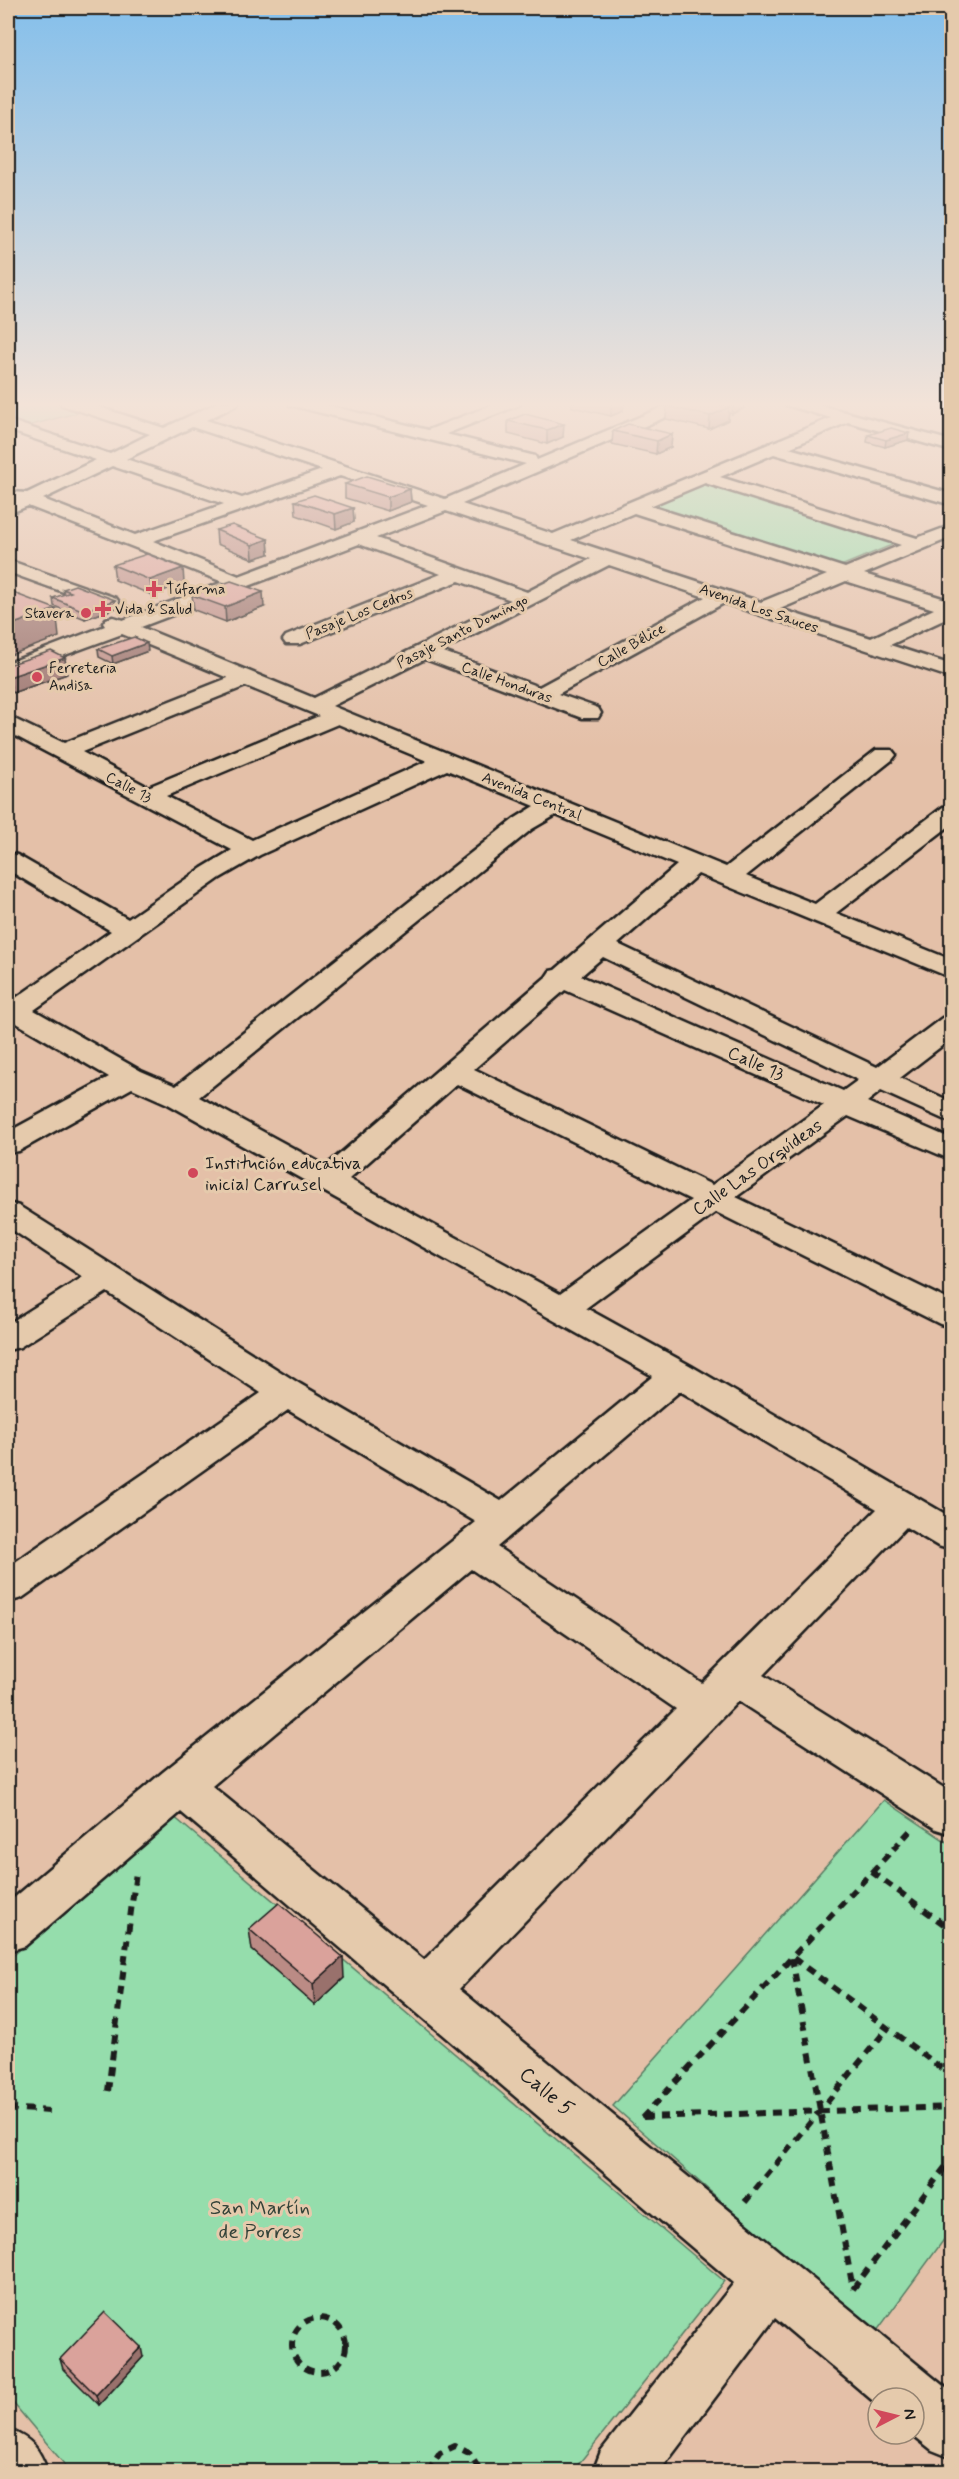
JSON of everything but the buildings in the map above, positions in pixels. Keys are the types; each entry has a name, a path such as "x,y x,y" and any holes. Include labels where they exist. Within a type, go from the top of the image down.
{"street":[{"path":"73,518 230,578"},
{"path":"136,542 204,518"},
{"path":"8,670 230,578 397,518"},
{"path":"8,661 360,538 405,518"},
{"name":"Avenida Los Sauces","path":"487,518 951,672"},
{"path":"555,540 608,518"},
{"path":"667,518 951,608"},
{"path":"834,518 918,544"},
{"path":"762,609 951,530"},
{"path":"360,538 525,598"},
{"name":"Pasaje Santo Domingo","path":"315,706 525,598 609,558"},
{"name":"Avenida Central","path":"8,566 247,678 951,969"},
{"name":"Pasaje Los Cedros","path":"293,640 458,574"},
{"path":"8,583 31,575"},
{"name":"Calle Bélice","path":"540,695 722,596"},
{"path":"871,646 951,608"},
{"name":"Calle Honduras","path":"423,651 590,713"},
{"path":"62,752 247,678"},
{"path":"147,796 339,716"},
{"name":"Calle 13","path":"8,723 250,850"},
{"path":"729,878 884,755"},
{"path":"447,761 250,850 212,873 11,1009 131,1077 179,1098 329,1180 678,1374 900,1508 951,1536"},
{"path":"179,1098 523,824 555,805"},
{"path":"818,914 951,812"},
{"path":"8,860 129,931"},
{"path":"329,1180 560,977 695,863"},
{"path":"600,945 951,1114"},
{"name":"Calle 13","path":"560,977 848,1103 951,1151"},
{"name":"Calle Las Orquídeas","path":"562,1309 712,1198 848,1103 951,1024"},
{"path":"454,1071 951,1316"},
{"path":"8,1144 131,1077"},
{"path":"8,1213 287,1393 505,1521"},
{"path":"8,1339 108,1277"},
{"path":"8,1931 179,1785 471,1550 678,1374"},
{"path":"8,1587 287,1393"},
{"path":"426,1991 900,1508"},
{"path":"471,1550 720,1692 943,1811"},
{"name":"Calle 5","path":"179,1785 426,1991 628,2132 718,2234 771,2279 840,2307 904,2386"},
{"path":"622,2472 771,2279"},
{"name":"Calle 5","path":"926,2408 951,2430"},
{"path":"8,2458 19,2472"}],"path":[{"path":"628,2132 872,1872 943,1811"},
{"path":"108,2091 137,1866"},
{"path":"872,1872 951,1930"},
{"path":"792,1958 951,2076"},
{"path":"792,1958 820,2111 840,2307"},
{"path":"718,2234 887,2029"},
{"path":"628,2132 820,2111 951,2106"},
{"path":"8,2108 50,2111"},
{"path":"840,2307 951,2157"},
{"path":"315,2317 327,2318 336,2322 344,2335 345,2342 345,2349 339,2363 325,2373 308,2373 296,2362 291,2346 297,2330 304,2321 315,2317"},
{"path":"428,2472 434,2457 444,2449 456,2446 468,2449 477,2458 481,2472"}],"green space":[{"path":"685,518 820,518 899,542 841,566"},
{"path":"884,1800 951,1845 951,2230 874,2335 613,2106"},
{"name":"San Martín de Porres","path":"173,1816 724,2281 573,2471 70,2471 8,2397 8,1960"}],"place":[{"name":"Túfarma","path":"154,589"},
{"name":"Vida & Salud","path":"103,609"},
{"name":"Stavera","path":"86,613"},
{"name":"Ferreteria Andisa","path":"37,677"},
{"name":"Institución educativa inicial Carrusel","path":"193,1173"}]}
